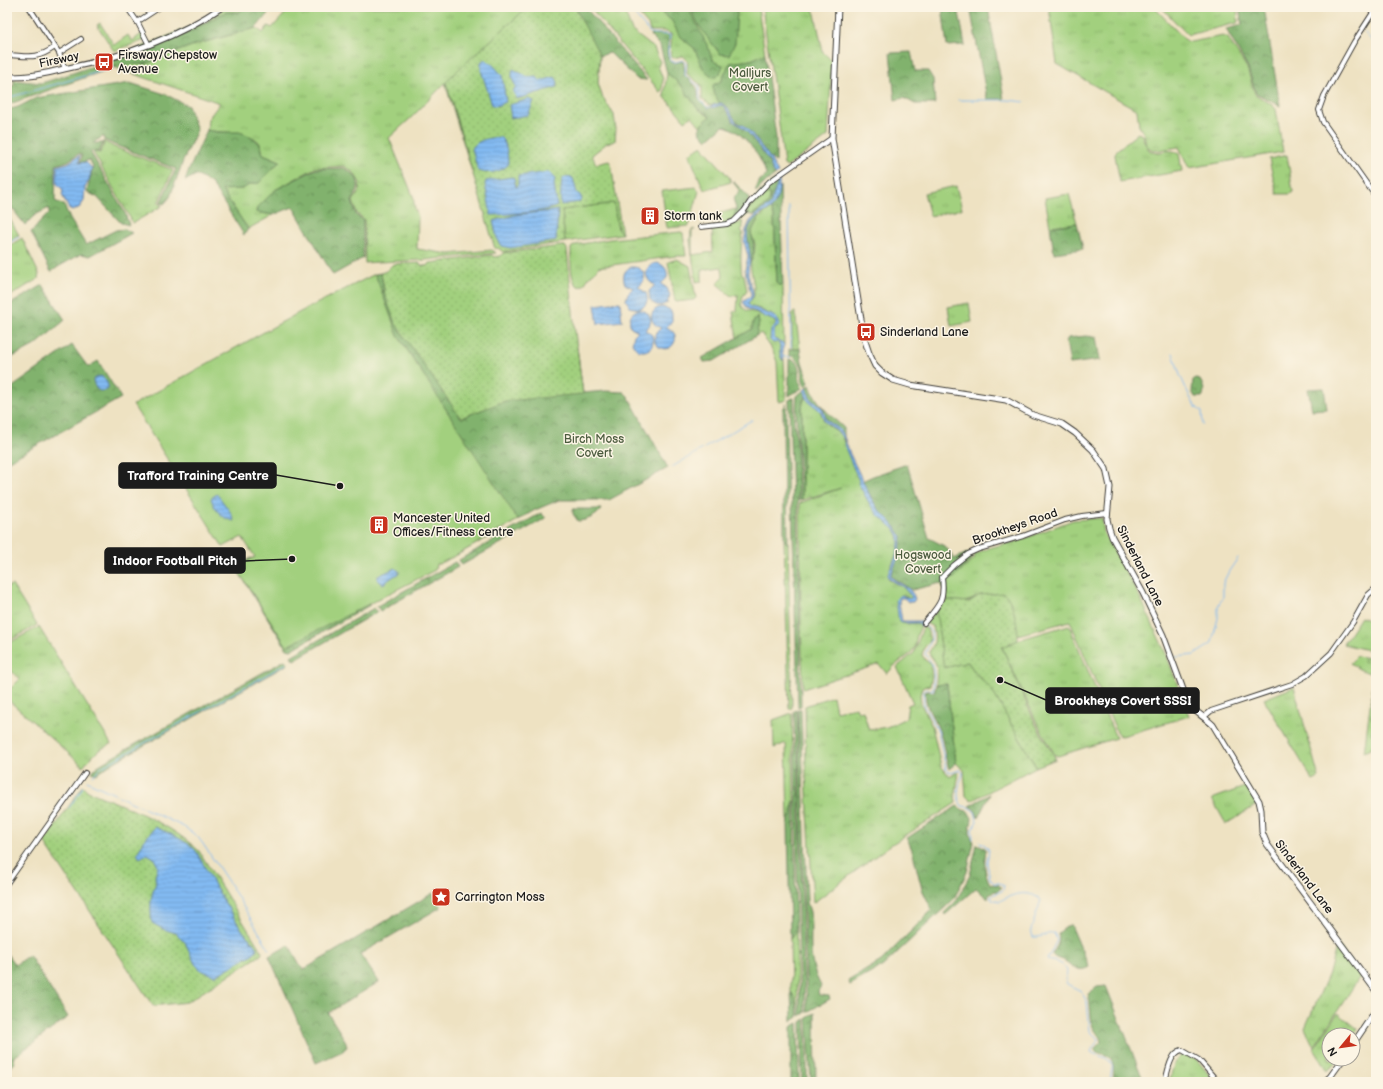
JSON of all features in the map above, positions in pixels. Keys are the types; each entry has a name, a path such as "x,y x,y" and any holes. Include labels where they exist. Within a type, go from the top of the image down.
{"street":[{"path":"29,7 59,53 66,69"},
{"path":"127,7 149,44"},
{"path":"137,22 160,7"},
{"name":"Firsway","path":"7,77 31,76 109,59 191,26 222,7"},
{"name":"Sinderland Lane","path":"838,7 832,138 864,338 875,366 887,377 901,382 1006,400 1033,415 1066,427 1087,444 1099,458 1106,469 1110,487 1107,513 1112,538 1143,593 1163,635 1187,699 1192,708 1213,725 1259,801 1262,832 1267,844 1376,991"},
{"path":"1376,8 1354,42 1320,104 1319,110 1323,122 1376,197"},
{"path":"59,53 81,39"},
{"path":"7,55 37,56 45,54 55,47"},
{"path":"701,227 727,224 734,221 772,180 832,138"},
{"name":"Brookheys Road","path":"924,622 940,604 942,599 942,577 954,564 968,554 979,549 1023,536 1065,520 1107,513"},
{"path":"1204,717 1211,711 1292,684 1306,676 1331,653 1353,622 1368,595 1376,588"},
{"path":"7,883 85,773"},
{"path":"1361,1032 1376,1010"},
{"path":"1165,1082 1173,1058 1177,1051 1182,1050 1199,1060 1218,1082"},
{"path":"1324,1082 1338,1067"}],"green space":[{"path":"226,7 243,7 240,12 225,12 182,36 110,60 204,21 205,22"},
{"path":"243,7 270,7 269,9 271,10 256,28 194,45 145,64 122,65 115,67 7,105 7,86 15,85 13,80 41,83 58,78 182,36 226,12 240,12"},
{"path":"291,7 296,7 295,13 315,7 528,7 502,31 502,45 588,59 600,56 598,83 602,96 614,115 473,175 445,83 389,138 413,196 418,217 417,249 449,254 492,250 496,253 424,260 365,263 364,219 357,214 353,201 359,192 360,183 354,173 344,166 315,168 275,190 257,208 256,212 273,215 248,229 221,189 242,189 251,184 259,183 280,161 263,154 261,145 251,136 207,130 208,119 220,103 113,67 145,64 194,45 256,28 263,33 268,26 272,28"},
{"path":"528,7 585,7 647,80 637,79 610,53 588,59"},
{"path":"528,7 575,7 600,56 598,83 602,96 614,115 616,129 615,141 607,143 592,155 596,164 609,161 611,164 622,234 618,229 614,203 562,210 565,242 503,252 498,248 495,249 446,82"},
{"path":"590,7 617,7 626,15 632,31 654,48 660,62 658,66 663,79 662,91 660,92"},
{"path":"633,7 758,7 765,54 751,60 730,63 747,115 714,104 711,106 702,99 702,88 700,84 687,74 687,60 683,56 672,58 670,52 671,34 665,31 650,31 648,25"},
{"path":"659,7 688,7 708,47 712,59 723,65 720,74 717,77 713,77 704,70 694,48 680,37 672,21"},
{"path":"691,7 728,7 737,12 735,43 729,55 720,54 699,26"},
{"path":"762,7 812,7 815,14 823,52 832,61 828,136 787,167 784,165"},
{"path":"942,7 958,7 965,45 947,46"},
{"path":"970,7 988,7 1004,99 987,99"},
{"path":"1049,7 1154,7 1186,41 1190,42 1223,36 1228,38 1247,68 1255,94 1276,109 1283,152 1189,168 1179,147 1153,151 1146,145 1144,134 1139,126 1137,110 1057,64"},
{"path":"1161,7 1237,7 1238,21 1237,23 1188,35"},
{"path":"1239,7 1264,7 1280,106 1256,93 1248,68 1226,29 1242,25"},
{"path":"100,23 114,45 128,35 132,41 143,33 145,40 114,51 97,25"},
{"path":"650,34 665,34 670,36 667,51 668,58 673,63 683,61 685,75 698,90 698,98 708,108 721,105 724,106 734,122 742,127 751,136 769,161 773,172 776,175 768,180 756,192 755,191 760,180 766,175 761,160 744,138 730,128 723,126 707,140 699,131 702,124 710,116 697,108 682,86 667,73 660,46"},
{"path":"911,52 915,71 928,71 933,79 935,104 915,104 904,98 895,100 890,53"},
{"name":"Malljurs Covert","path":"765,54 776,137 776,162 770,158 752,134 743,125 737,123 726,106 719,103 713,88 713,85 721,81 730,63 751,60"},
{"path":"667,73 682,86 697,108 710,117 700,126 692,116 685,121 664,96"},
{"path":"130,83 165,94 188,106 197,130 183,161 170,197 164,204 160,203 176,169 104,140 104,136 93,143 103,143 99,152 90,151 125,213 129,225 121,223 97,197 87,192 93,166 89,160 80,163 82,156 80,153 68,161 56,165 55,201 64,205 70,219 86,245 116,230 125,229 132,233 90,256 81,254 51,272 31,232 49,214 49,208 35,215 25,225 7,202 7,110 18,107 36,98"},
{"path":"207,130 217,132 240,132 252,137 260,144 263,154 280,161 259,183 251,184 242,189 222,190 248,229 244,235 211,183 196,175 185,181"},
{"path":"1138,133 1142,135 1149,150 1153,152 1157,153 1172,151 1179,153 1182,171 1120,182 1115,155 1117,150"},
{"path":"103,141 114,147 173,170 158,203 162,206 133,223 93,152 100,153 104,144"},
{"path":"702,146 729,177 731,182 704,190 689,154"},
{"path":"1287,155 1293,192 1290,194 1277,194 1269,159"},
{"path":"344,168 356,178 358,182 357,190 352,201 356,215 363,220 363,258 333,275 293,207 273,215 256,212 257,208 275,190 316,169"},
{"path":"775,180 777,185 770,205 756,215 752,215 767,204 770,198 770,194 768,193 745,213 750,213 739,221 738,219 764,188"},
{"path":"733,182 748,196 749,201 745,209 734,219 736,209 733,198 739,190"},
{"path":"780,186 783,286 777,284 774,217 771,209"},
{"path":"956,186 962,209 930,216 924,193"},
{"path":"696,187 699,191 689,226 667,228 662,191"},
{"path":"768,193 770,194 770,198 765,206 752,215 744,213"},
{"path":"1069,194 1077,223 1050,226 1045,198"},
{"path":"614,203 618,229 622,234 565,242 562,210"},
{"path":"736,209 734,219 730,222 720,223 717,214"},
{"path":"771,209 774,217 777,284 783,286 784,345 774,338 774,330 780,325 771,314 751,307 748,304 754,296 750,264 754,254 755,244 751,233 754,225 764,213"},
{"path":"7,214 19,235 7,243"},
{"path":"757,217 759,217 751,233 754,249 750,264 747,234 752,223"},
{"path":"736,221 738,224 742,221 743,228 741,230 743,233 741,266 747,291 743,296 741,304 742,307 748,311 763,315 775,321 776,325 773,328 770,340 778,342 780,345 782,360 784,360 786,400 779,402 777,362 773,351 761,333 756,336 759,323 757,317 753,322 752,329 737,339 733,312 737,311 738,295 731,296 717,284 723,277 721,267 702,270 702,281 696,282 692,255 713,252 712,227"},
{"path":"1077,223 1083,249 1054,253 1050,227"},
{"path":"692,230 692,254 690,240"},
{"path":"683,233 686,256 676,256 598,267 598,269 590,276 583,286 579,287 574,280 571,269 571,248 575,245 610,239"},
{"path":"22,238 39,274 38,279 7,298 7,247"},
{"path":"565,246 567,249 583,394 505,401 460,417 395,323 385,294 381,273 386,271 393,264 420,263 422,266 428,266 430,263 492,255 494,257 500,256 503,253"},
{"path":"677,259 690,266 696,298 694,300 675,301 668,262"},
{"name":"Birch Moss Covert","path":"420,263 422,266 425,266 437,327 460,417 505,401 517,399 577,347 583,393 605,391 624,392 628,396 668,468 609,500 559,500 535,510 457,555 473,451 398,336 375,274 381,273 384,293"},
{"path":"375,274 398,336 518,520 457,555 436,564 435,570 287,646 236,568 255,557 242,537 223,547 133,405 300,312"},
{"path":"43,285 65,320 37,344 7,360 7,306"},
{"path":"969,303 972,322 951,326 948,307"},
{"path":"795,312 800,349 792,349 792,313"},
{"path":"758,317 759,323 756,336 714,361 704,362 702,358 752,329 753,322"},
{"path":"1086,336 1096,337 1100,360 1070,364 1066,341 1068,338"},
{"path":"72,345 88,367 98,361 121,398 7,462 7,391"},
{"path":"789,349 800,349 802,362 809,383 805,386 800,363 793,356 789,356"},
{"path":"789,359 793,360 798,366 799,379 802,388 789,396"},
{"path":"1193,380 1200,380 1203,386 1204,393 1202,397 1195,397 1192,391"},
{"path":"810,385 820,403 844,428 844,436 838,428 826,420 824,410 819,404 811,400 806,388"},
{"path":"1324,388 1327,409 1312,410 1308,389"},
{"path":"804,390 806,397 803,402 802,409 802,500 799,501 799,449 796,402 797,396"},
{"path":"806,397 817,407 825,423 838,432 841,436 856,473 874,509 896,531 899,544 890,570 889,580 903,587 912,597 909,599 904,595 899,596 899,622 906,624 919,623 921,626 917,635 915,647 910,654 895,665 887,674 879,664 803,689 800,503 841,488 802,500 802,409 803,402"},
{"path":"793,398 797,443 801,706 798,707 789,400"},
{"path":"786,404 788,544 784,539 783,409"},
{"name":"Hogswood Covert","path":"907,464 929,538 946,547 954,559 969,552 973,557 955,577 947,582 946,594 941,583 912,590 890,576 895,565 902,537 893,524 878,509 862,481"},
{"path":"573,509 601,509 591,518 578,521 573,514"},
{"path":"541,513 546,518 462,565 459,560"},
{"path":"1102,518 1104,533 1141,599 1166,654 1189,716 1119,737 1070,621 1018,635 1016,625 981,595 971,600 961,602 947,600 946,594 947,582 955,577 975,558 974,554 992,547 1018,541 1073,520"},
{"path":"784,539 788,544 792,708 789,709"},
{"path":"251,558 360,598 370,605 291,650 287,649 235,566"},
{"path":"455,562 458,567 380,611 377,606"},
{"path":"12,585 37,625 7,642 7,587"},
{"path":"1004,593 1013,608 1018,640 1002,647 1036,725 1056,759 1036,767 990,687 976,674 968,662 944,668 936,610 947,600 969,602 980,595"},
{"path":"374,608 377,612 294,660 291,656"},
{"path":"936,610 944,668 968,662 976,674 990,687 1036,767 971,801 966,796 964,770 956,763 947,684 936,685 937,666 929,652 934,643 934,634 933,627 926,623"},
{"path":"1370,614 1376,617 1376,652 1343,644 1361,617 1368,620"},
{"path":"1069,625 1116,738 1058,756 1055,755 1038,725 1002,647 1018,640"},
{"path":"39,627 111,744 99,750 83,766 7,699 7,692 20,679 7,667 7,644"},
{"path":"923,627 927,629 930,640 924,648 922,655 926,661 930,662 932,676 930,685 922,688 920,695 921,704 932,726 941,766 950,777 955,773 959,773 955,797 956,803 889,846 813,903 806,775 805,706 833,696 836,711 856,707 858,712 863,711 869,730 887,727 906,718 908,705 913,703 897,667 914,653"},
{"path":"1357,656 1376,659 1376,746 1364,752 1374,675 1359,669 1350,663"},
{"path":"285,660 288,664 111,764 96,774 92,772 96,767 104,762"},
{"path":"947,684 956,763 949,769 941,735 928,708 925,692 934,692 936,685"},
{"path":"1294,687 1319,778 1313,781 1264,699"},
{"path":"798,709 801,709 807,900 811,922 811,949 813,967 821,986 818,991 819,995 829,996 830,999 807,1012"},
{"path":"797,710 805,1013 800,1016 794,711"},
{"path":"792,713 794,801 788,824 786,743 774,748 773,720"},
{"path":"83,786 88,791 161,823 199,851 262,952 261,955 187,1002 153,1006 44,842"},
{"path":"1247,786 1258,804 1226,824 1212,799"},
{"path":"990,794 978,818 975,810 969,806"},
{"path":"794,801 796,931 790,939 788,824"},
{"path":"957,806 968,811 972,818 970,832 974,842 967,872 954,899 883,966 850,985 848,981 881,961 932,910 922,889 912,850 907,838"},
{"path":"977,844 986,849 985,867 990,884 999,885 1001,888 998,891 991,893 988,899 976,888 945,915 944,913 956,901 970,875"},
{"path":"433,893 441,907 360,954 379,982 328,1013 345,1040 347,1047 343,1051 316,1063 269,956 289,945 303,970"},
{"path":"1071,925 1089,967 1085,969 1074,968 1063,960 1055,958 1052,954 1057,946 1059,936 1058,933"},
{"path":"796,931 798,1015 795,998 791,992 790,939"},
{"path":"1337,943 1361,975 1327,1027 1321,1027 1321,1036 1314,1047 1305,1028 1329,973"},
{"path":"7,954 15,965 29,955 68,1017 13,1058 15,1063 7,1069"},
{"path":"1106,986 1144,1082 1114,1082 1112,1060 1106,1055 1098,1053 1094,1049 1101,1042 1092,1024 1088,994 1097,987"},
{"path":"791,992 795,998 798,1015 798,1017 792,1021"},
{"path":"815,1013 816,1082 811,1082 807,1018"},
{"path":"1338,1013 1356,1027 1329,1027"},
{"path":"805,1019 807,1082 802,1082 801,1022"},
{"path":"798,1023 799,1082 791,1082 791,1027"},
{"path":"1321,1038 1321,1060 1314,1049"},
{"path":"1184,1053 1197,1060 1215,1082 1170,1082 1174,1066 1178,1058"},
{"path":"1325,1067 1332,1067 1328,1071"}],"water":[{"path":"485,59 502,75 506,102 496,106 492,105 481,70 481,62"},
{"path":"513,69 528,77 537,77 540,81 555,77 558,82 557,87 517,99 513,91 516,86 512,78"},
{"path":"529,99 534,101 528,115 511,118 509,105"},
{"path":"721,103 726,106 737,123 743,125 752,134 770,158 778,173 776,175 773,172 769,161 751,136 742,127 734,122 724,106 721,105 712,108 711,106"},
{"path":"500,137 506,146 508,165 501,170 493,172 478,171 472,148 481,141"},
{"path":"80,155 79,163 86,162 92,168 85,188 84,201 80,207 73,211 69,209 62,195 63,190 57,184 57,166 68,163"},
{"path":"549,172 555,179 554,184 557,206 515,214 491,215 485,184 486,181 512,177 514,178 516,187 518,185 518,176"},
{"path":"564,177 573,178 577,193 582,199 580,202 561,205 561,186"},
{"path":"779,178 779,190 773,207 751,222 747,233 750,256 748,272 753,294 753,297 748,304 751,307 777,318 780,325 774,330 774,338 782,342 784,345 782,351 784,360 782,360 780,345 778,342 773,343 770,340 771,330 776,325 775,321 748,309 743,302 751,296 745,270 748,256 744,242 746,230 750,221 770,205 777,185 775,180"},
{"path":"558,210 556,241 510,248 502,246 497,238 493,221 515,215"},
{"path":"657,263 662,265 666,270 667,278 661,284 667,288 670,295 667,303 660,305 654,304 650,300 649,291 655,285 648,280 646,273 652,264"},
{"path":"631,267 640,269 644,274 644,281 638,287 646,293 647,300 646,304 639,309 630,307 626,300 628,293 633,288 625,284 624,276 625,272"},
{"path":"620,302 622,321 598,324 595,305"},
{"path":"661,307 669,309 672,313 672,322 666,327 675,335 673,344 670,348 665,349 660,348 655,343 655,334 661,328 652,320 652,314 654,311"},
{"path":"637,310 646,312 651,320 650,324 645,330 652,335 653,343 648,350 645,351 638,350 632,343 634,335 638,331 631,327 630,319 631,315"},
{"path":"101,376 108,385 108,389 100,391 96,388 93,380"},
{"path":"806,388 811,400 822,407 826,420 838,428 844,436 850,454 871,498 878,509 893,524 902,537 898,558 890,576 908,588 915,599 913,602 908,602 904,598 900,598 899,602 902,621 921,621 923,624 921,626 919,623 899,622 896,600 902,595 909,599 912,597 903,587 888,578 898,548 899,540 897,533 877,514 871,505 858,483 859,481 846,450 844,439 836,430 825,422 821,412 808,401 804,390"},
{"path":"217,494 231,513 234,521 222,516 214,506 211,498"},
{"path":"395,568 399,571 399,574 383,584 377,579 378,576"},
{"path":"155,827 175,836 190,845 196,851 242,930 257,948 251,955 215,976 201,970 195,964 185,942 176,933 163,929 152,923 151,903 158,866 153,857 147,854 140,858 137,854 144,841"}],"waterway":[{"path":"631,7 632,12 650,33 670,35 668,51 670,61 675,62 683,60 686,64 685,75 699,86 700,100 707,107 711,107"},
{"path":"1363,7 1367,10"},
{"path":"1365,33 1376,45"},
{"path":"7,98 113,68"},
{"path":"958,100 1008,100 1025,102"},
{"path":"789,206 791,347"},
{"path":"7,244 19,237"},
{"path":"1173,353 1180,375 1190,397 1195,406 1202,412 1203,425"},
{"path":"783,357 790,357"},
{"path":"672,467 752,420"},
{"path":"1176,657 1194,655 1210,645 1212,642 1218,618 1218,606 1223,597 1223,583 1238,558"},
{"path":"923,624 928,628 932,635 931,642 925,654 933,667 934,675 933,690 928,689 923,691 924,706 938,731 946,769 949,773 960,770 963,773 958,790 958,797 962,806 968,807 975,812 977,821 972,830 973,839"},
{"path":"93,776 100,768 286,664"},
{"path":"87,781 184,827 197,836 231,886 269,949"},
{"path":"69,808 83,787"},
{"path":"980,842 989,850 987,863 990,879 994,883 1004,885 1003,890 991,896 991,899 1000,901 1010,896 1026,894 1041,900 1031,930 1033,937 1054,933 1057,940 1047,960 1059,963 1065,967 1067,970 1065,979 1067,984 1081,991 1087,1002 1090,1031 1098,1039 1091,1052 1111,1062 1111,1082"}],"place":[{"name":"Firsway/Chepstow Avenue","path":"104,62"},
{"name":"Storm tank","path":"650,216"},
{"name":"Sinderland Lane","path":"866,332"},
{"name":"Trafford Training Centre","path":"340,486"},
{"name":"Mancester United Offices/Fitness centre","path":"379,525"},
{"name":"Indoor Football Pitch","path":"292,559"},
{"name":"Brookheys Covert SSSI","path":"1000,680"},
{"name":"Carrington Moss","path":"441,897"}]}
